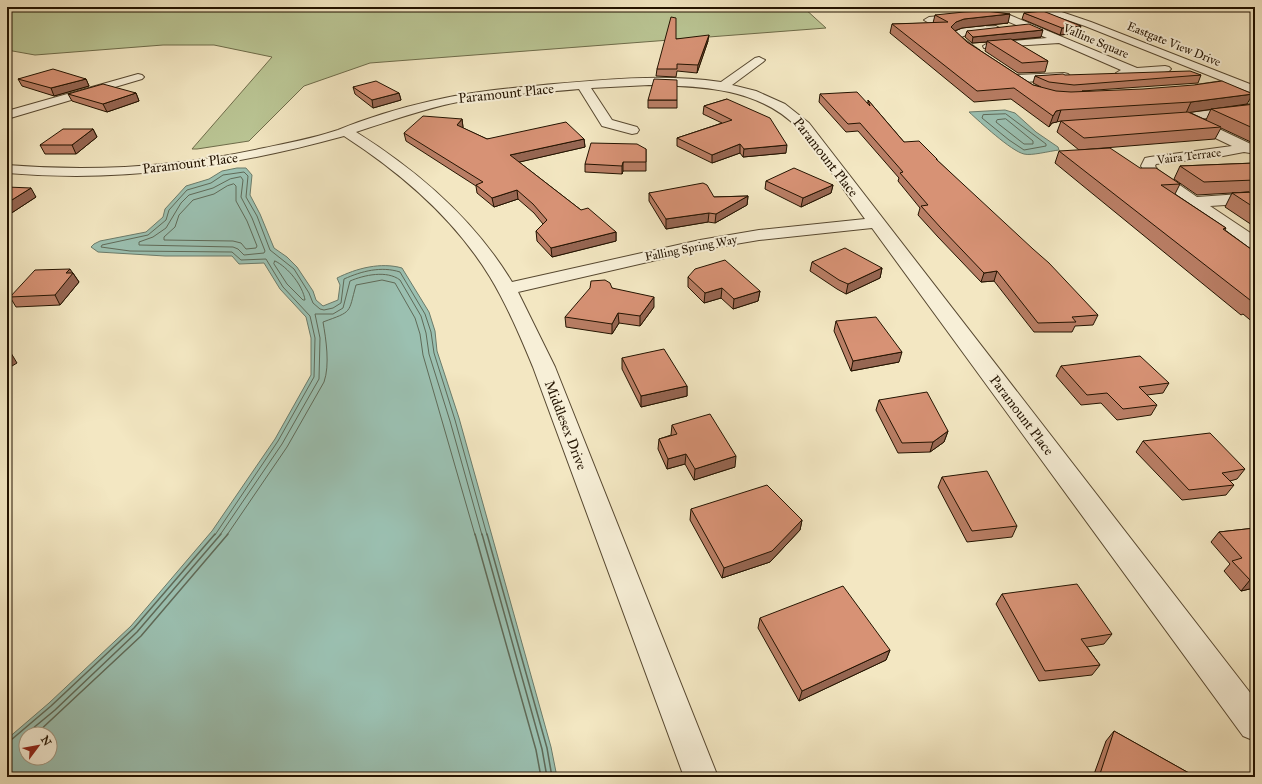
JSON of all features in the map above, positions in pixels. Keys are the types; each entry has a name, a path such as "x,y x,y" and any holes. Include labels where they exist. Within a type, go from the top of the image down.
{"street":[{"name":"Eastgate View Drive","path":"1038,7 1088,24 1255,90"},
{"name":"Valline Square","path":"929,20 994,15 1008,17 1136,72"},
{"path":"982,57 957,39 955,36 956,34 1029,26"},
{"path":"969,48 1061,40"},
{"path":"1009,44 1028,55"},
{"path":"722,87 759,60"},
{"path":"1016,79 1070,76 1047,66"},
{"path":"1113,74 1165,70"},
{"path":"1005,72 1034,91"},
{"path":"7,115 138,77"},
{"name":"Paramount Place","path":"7,169 52,172 87,172 160,168 208,162 269,152 345,131 429,105 460,98 583,85 651,80 688,82 722,87 774,103 788,111 799,120 1255,725"},
{"path":"1189,90 1237,83"},
{"path":"583,85 608,123 632,130"},
{"path":"1165,108 1251,149"},
{"path":"1155,120 1185,118 1255,109"},
{"path":"1229,112 1248,121"},
{"name":"Middlesex Drive","path":"345,131 371,147 403,170 434,196 456,219 478,246 506,289 525,324 544,367 701,777"},
{"name":"Vaira Terrace","path":"1251,149 1150,161 1148,169 1255,244"},
{"path":"1195,202 1255,198"},
{"name":"Falling Spring Way","path":"506,289 700,245 759,235 877,223"}],"shaded area":[{"path":"7,7 803,7 826,28 370,63 304,86 249,141 192,149 272,57 214,45 163,45 35,55 7,50"}],"water":[{"path":"1005,110 1015,113 1036,132 1058,147 1059,150 1031,154 1018,152 996,136 969,112"},
{"path":"246,168 252,175 250,195 260,214 274,248 287,257 297,267 313,291 316,300 323,306 338,300 340,285 337,278 353,271 369,267 394,266 402,268 429,312 435,331 437,351 459,418 551,747 557,777 7,777 7,739 18,730 18,766 58,766 58,726 22,726 49,703 131,626 212,531 275,439 311,375 311,338 306,317 280,289 264,263 239,264 232,256 165,256 98,252 91,247 100,241 146,232 163,217 165,209 186,186 209,179 222,171"}],"building":[{"path":"986,11 1010,14 964,19 956,22 951,27 967,42 1033,85 1056,91 1071,92 1143,89 1222,81 1253,94 1191,102 1061,110 1056,111 1053,116 1014,88 977,91 892,24 948,22 935,15"},
{"path":"1043,11 1081,26 1062,28 1024,13"},
{"path":"671,17 676,18 676,39 709,35 698,65 677,64 677,69 657,69"},
{"path":"1029,24 1043,30 973,37 967,31"},
{"path":"1011,39 1048,61 1022,63 987,41"},
{"path":"53,69 86,79 51,88 18,79"},
{"path":"1190,71 1201,75 1074,85 1049,82 1035,76 1063,74"},
{"path":"654,79 677,80 677,100 648,100"},
{"path":"376,81 399,93 372,100 353,87"},
{"path":"103,84 136,93 103,104 68,94"},
{"path":"857,92 870,106 868,100 904,142 919,141 936,159 1049,263 1098,315 1072,317 1076,322 1038,323 997,271 984,273 921,206 928,205 900,173 903,172 860,123 848,124 820,94"},
{"path":"727,99 770,118 787,145 744,149 740,144 712,155 677,138 732,120 704,106"},
{"path":"1255,104 1255,129 1211,109"},
{"path":"1188,112 1221,127 1084,138 1061,121"},
{"path":"423,116 462,119 457,125 487,139 566,122 584,139 510,155 581,210 588,208 616,232 551,248 536,231 547,220 533,204 517,190 492,198 476,185 483,182 404,133"},
{"path":"63,129 93,129 72,145 40,145"},
{"path":"591,143 637,144 646,149 646,162 623,162 622,166 585,164"},
{"path":"1110,148 1140,168 1156,168 1180,184 1161,185 1226,228 1223,229 1255,252 1255,302 1250,300 1059,151"},
{"path":"1255,163 1255,180 1204,182 1180,166"},
{"path":"794,168 833,185 803,198 766,181"},
{"path":"703,183 707,185 714,197 748,196 716,214 709,213 666,219 649,193"},
{"path":"7,187 31,188 7,203"},
{"path":"1255,192 1255,208 1232,193"},
{"path":"845,248 882,268 848,284 839,280 812,262"},
{"path":"725,260 760,291 734,299 722,288 705,293 688,277 695,269"},
{"path":"70,269 66,273 73,273 55,295 10,297 35,270"},
{"path":"605,280 610,283 612,288 654,297 640,316 618,313 612,324 565,317 590,288 591,281"},
{"path":"876,317 902,352 853,361 836,321"},
{"path":"664,349 687,386 641,396 622,358"},
{"path":"1140,356 1169,383 1139,387 1157,405 1123,409 1107,393 1087,395 1061,366"},
{"path":"927,392 948,431 933,442 902,443 879,400"},
{"path":"710,414 736,456 695,469 686,454 668,459 659,439 677,434 672,425"},
{"path":"1210,433 1245,469 1222,473 1234,485 1189,490 1143,441"},
{"path":"987,471 1017,526 972,531 942,477"},
{"path":"767,485 802,520 772,551 724,568 691,509"},
{"path":"1255,528 1255,579 1250,580 1232,561 1242,558 1219,532"},
{"path":"1077,584 1112,634 1081,639 1100,665 1045,671 1002,594"},
{"path":"843,586 890,650 802,691 760,618"},
{"path":"1114,731 1196,777 1099,777"},
{"path":"968,772 975,777 965,777"}]}
